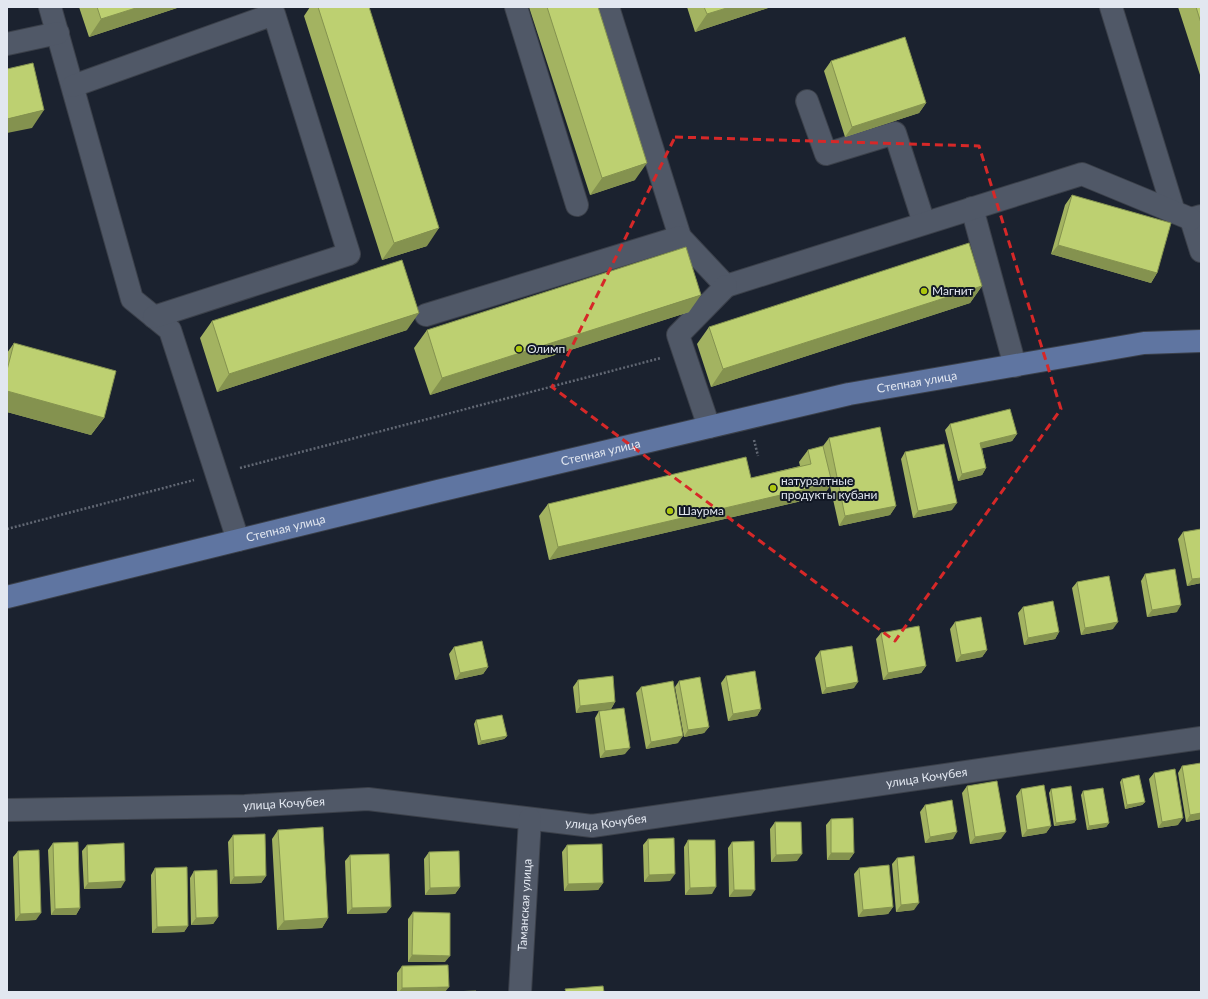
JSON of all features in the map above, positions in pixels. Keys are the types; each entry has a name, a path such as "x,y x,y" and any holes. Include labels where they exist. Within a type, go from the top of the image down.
{"main road":[{"name":"Степная улица","path":"7,597 238,540 849,394 1144,343 1201,341"}],"street":[{"path":"50,7 132,299 170,330 238,540"},
{"path":"516,7 577,205"},
{"path":"608,7 680,237 726,286"},
{"path":"1111,7 1201,251"},
{"path":"73,86 274,14 349,254 154,317"},
{"path":"7,44 58,33"},
{"path":"807,101 826,154 894,133 924,223"},
{"path":"708,427 678,335 726,286 1082,174 1188,216"},
{"path":"972,208 1015,366"},
{"path":"426,315 680,237"},
{"name":"улица Кочубея","path":"7,810 245,806 368,799 592,826 1201,738"},
{"name":"Таманская улица","path":"520,992 530,819"}],"path":[{"path":"7,529 684,352"}],"highlighted area":[{"path":"675,137 979,146 1061,409 895,641 552,387"}],"building":[{"path":"97,7 139,7 101,19"},
{"path":"318,7 369,7 439,228 394,243"},
{"path":"547,7 598,7 647,163 602,178"},
{"path":"704,7 730,7 707,14"},
{"path":"1196,7 1201,7 1201,23"},
{"path":"905,37 926,103 852,127 831,61"},
{"path":"33,63 44,110 7,119 7,69"},
{"path":"1072,195 1171,223 1157,273 1058,245"},
{"path":"969,243 982,286 723,369 709,327"},
{"path":"686,247 701,295 442,378 427,330"},
{"path":"402,260 419,313 229,374 212,321"},
{"path":"14,343 116,371 104,418 7,391 7,370"},
{"path":"1010,409 1017,434 980,443 986,468 962,474 950,424"},
{"path":"880,427 896,506 845,516 829,438"},
{"path":"944,444 957,503 918,511 905,452"},
{"path":"823,446 832,483 558,547 548,504 746,457 751,478 811,464 808,450"},
{"path":"1201,529 1201,578 1192,579 1183,532"},
{"path":"1175,569 1181,605 1152,610 1145,574"},
{"path":"1109,576 1118,622 1085,628 1077,582"},
{"path":"1053,601 1059,632 1028,638 1023,607"},
{"path":"981,617 987,650 961,655 955,622"},
{"path":"919,626 926,666 888,673 881,633"},
{"path":"482,641 488,667 460,673 454,647"},
{"path":"852,646 858,682 826,688 820,651"},
{"path":"755,671 761,709 733,714 726,676"},
{"path":"613,676 615,702 580,706 578,680"},
{"path":"700,677 709,727 688,730 679,681"},
{"path":"673,681 683,736 651,742 641,687"},
{"path":"624,708 630,748 605,751 599,711"},
{"path":"502,715 507,736 481,741 476,720"},
{"path":"1201,763 1201,813 1190,815 1182,766"},
{"path":"1175,769 1183,818 1162,822 1154,773"},
{"path":"1139,775 1145,802 1127,805 1122,779"},
{"path":"997,781 1006,832 975,837 967,786"},
{"path":"1044,785 1051,826 1027,830 1021,789"},
{"path":"1071,786 1076,820 1056,823 1051,789"},
{"path":"1103,788 1109,823 1089,826 1083,791"},
{"path":"952,800 957,832 930,837 925,805"},
{"path":"853,818 854,853 831,853 831,819"},
{"path":"775,822 801,822 802,854 776,855"},
{"path":"323,827 328,918 284,921 278,830"},
{"path":"265,834 266,876 234,877 233,835"},
{"path":"674,838 675,874 649,875 648,839"},
{"path":"688,840 715,840 716,887 690,888"},
{"path":"754,841 755,890 734,890 732,842"},
{"path":"78,842 80,908 55,909 53,843"},
{"path":"124,843 125,881 88,883 87,845"},
{"path":"602,844 603,883 568,884 567,845"},
{"path":"39,850 41,913 20,914 18,851"},
{"path":"459,851 460,887 430,888 429,852"},
{"path":"389,854 391,907 352,908 350,855"},
{"path":"914,856 919,903 901,905 897,858"},
{"path":"889,865 893,907 863,910 859,868"},
{"path":"187,867 188,926 157,927 155,868"},
{"path":"217,870 218,917 196,918 194,871"},
{"path":"413,912 450,913 450,956 412,955"},
{"path":"448,965 449,987 402,988 402,966"},
{"path":"603,986 604,992 566,992 565,989"},
{"path":"435,991 435,992 407,992"},
{"path":"476,991 476,992 451,992"}],"place":[{"name":"Магнит","path":"924,291"},
{"name":"Олимп","path":"519,349"},
{"name":"натуралтные продукты кубани","path":"773,488"},
{"name":"Шаурма","path":"670,511"}]}
